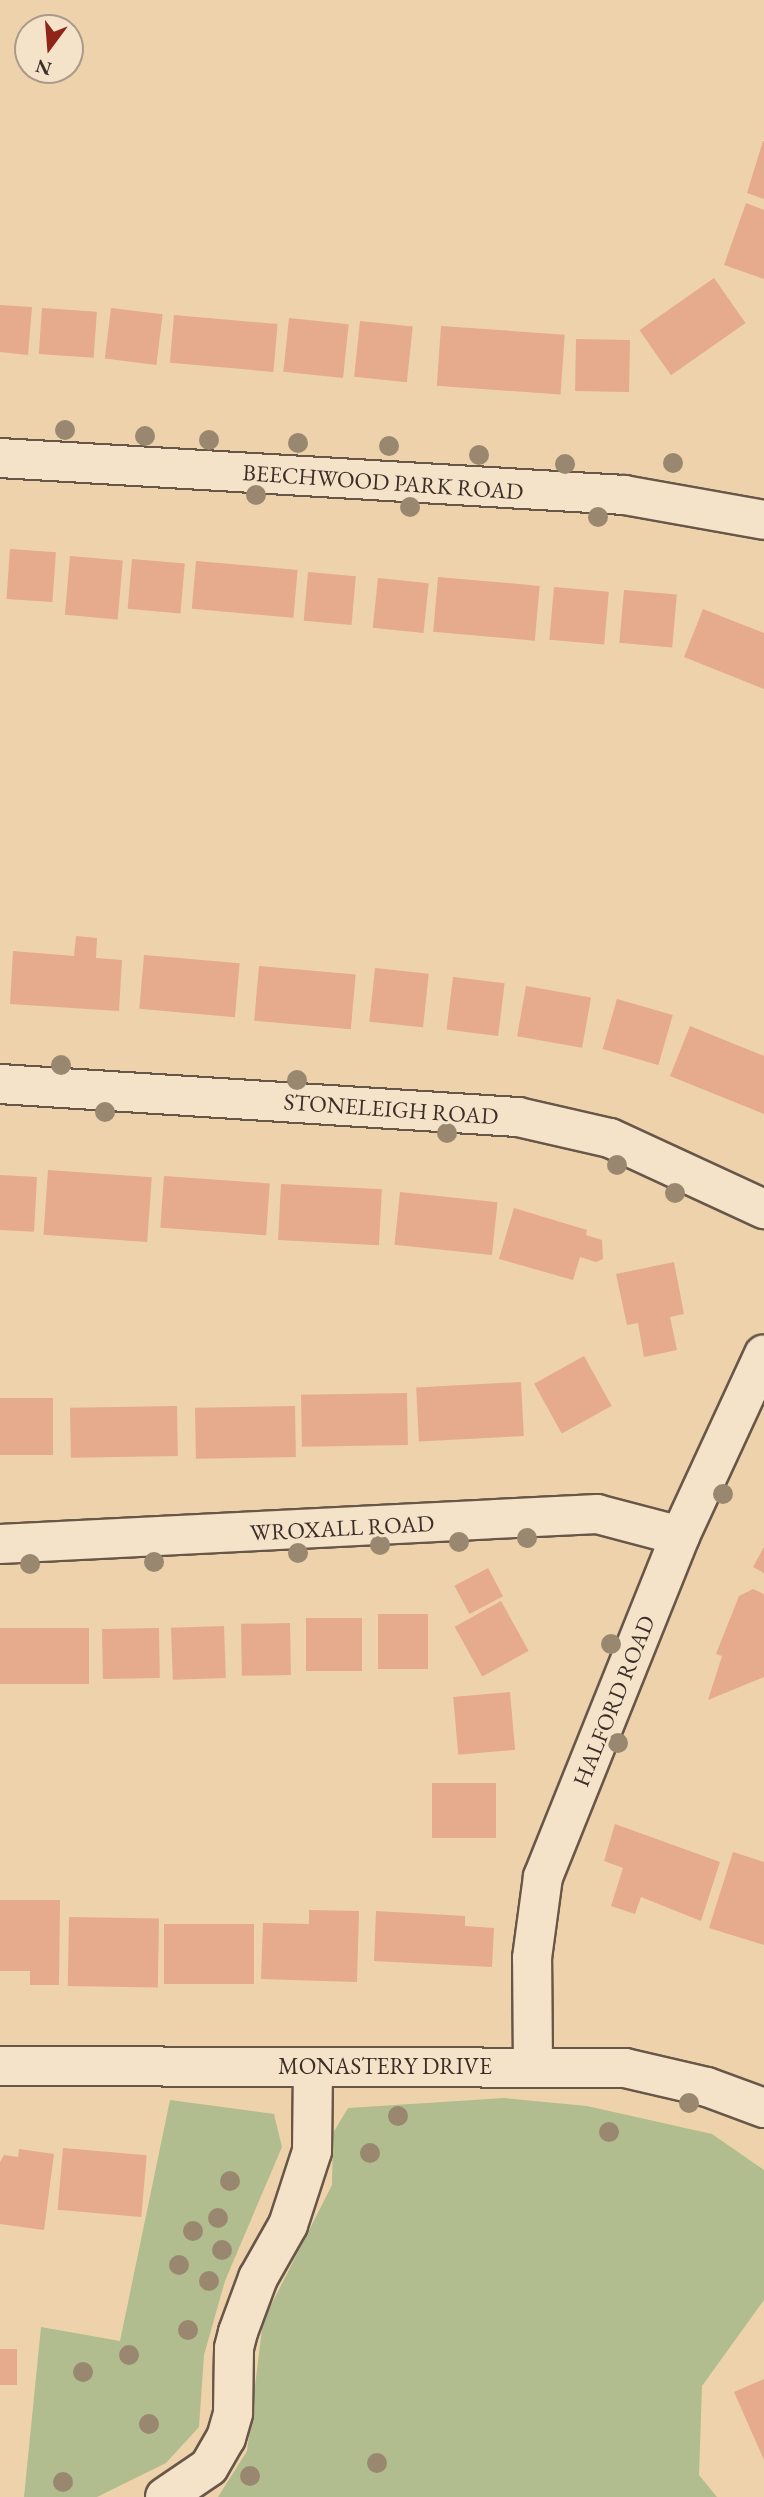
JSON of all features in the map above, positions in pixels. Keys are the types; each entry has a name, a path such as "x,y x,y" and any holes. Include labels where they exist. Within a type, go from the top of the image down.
{"street":[{"name":"BEECHWOOD PARK ROAD","path":"0,458 624,495 764,520"},
{"name":"STONELEIGH ROAD","path":"0,1084 518,1117 610,1138 764,1209"},
{"name":"HALFORD ROAD","path":"533,2065 532,1958 543,1877 680,1536 764,1354"},
{"name":"WROXALL ROAD","path":"0,1544 597,1514 680,1536"},
{"name":"MONASTERY DRIVE","path":"0,2066 533,2065 649,2072 745,2098 764,2108"},
{"path":"164,2497 209,2468 226,2438 233,2413 234,2348 238,2332 258,2278 292,2216 312,2151 313,2067"}],"green space":[{"path":"504,2098 587,2106 712,2134 764,2170 764,2300 702,2386 699,2475 717,2497 218,2497 247,2451 263,2321 332,2185 333,2133 348,2108"},
{"path":"170,2100 274,2114 282,2147 225,2281 204,2355 199,2427 166,2463 97,2497 24,2497 41,2327 120,2341"}],"building":[{"path":"764,141 764,199 747,193"},
{"path":"746,203 764,210 764,279 724,265"},
{"path":"714,278 746,323 671,375 639,330"},
{"path":"0,305 32,307 28,355 0,352"},
{"path":"42,308 97,312 94,358 39,354"},
{"path":"111,308 163,314 156,365 105,359"},
{"path":"174,315 278,324 273,372 170,363"},
{"path":"289,318 349,324 343,378 283,372"},
{"path":"360,321 413,327 407,382 354,377"},
{"path":"441,326 565,335 561,395 437,386"},
{"path":"576,339 630,340 629,392 575,391"},
{"path":"10,549 56,552 52,602 7,599"},
{"path":"70,556 123,561 118,619 65,615"},
{"path":"132,559 185,564 180,613 128,609"},
{"path":"196,561 298,570 293,618 192,609"},
{"path":"308,572 356,576 352,625 304,621"},
{"path":"438,577 540,586 535,641 433,632"},
{"path":"378,578 429,583 423,633 373,628"},
{"path":"554,587 609,592 604,645 549,640"},
{"path":"624,590 677,595 672,647 619,643"},
{"path":"703,609 764,633 764,689 684,657"},
{"path":"76,936 97,938 96,958 122,960 119,1011 10,1004 13,951 74,956"},
{"path":"144,955 240,963 235,1017 139,1009"},
{"path":"259,966 356,974 351,1029 254,1021"},
{"path":"375,968 429,974 423,1027 369,1022"},
{"path":"453,977 505,983 498,1036 447,1030"},
{"path":"526,986 591,997 582,1048 517,1036"},
{"path":"617,999 673,1015 658,1065 603,1049"},
{"path":"690,1026 764,1056 764,1114 670,1076"},
{"path":"48,1170 152,1177 147,1242 43,1235"},
{"path":"0,1175 37,1177 34,1232 0,1230"},
{"path":"164,1176 270,1183 266,1235 160,1228"},
{"path":"281,1184 382,1189 379,1245 278,1240"},
{"path":"400,1192 497,1202 492,1255 394,1245"},
{"path":"514,1208 587,1230 586,1235 602,1240 603,1259 596,1262 580,1257 573,1280 499,1259"},
{"path":"674,1262 684,1314 670,1317 677,1350 644,1357 638,1323 627,1325 616,1274"},
{"path":"584,1356 612,1406 562,1433 534,1384"},
{"path":"521,1382 524,1436 419,1441 416,1387"},
{"path":"407,1393 408,1445 302,1447 301,1395"},
{"path":"0,1398 53,1398 53,1455 0,1455"},
{"path":"177,1406 178,1456 71,1458 70,1408"},
{"path":"295,1406 296,1457 196,1459 195,1408"},
{"path":"764,1547 764,1573 753,1567"},
{"path":"488,1568 503,1596 469,1614 454,1586"},
{"path":"753,1589 764,1594 764,1677 708,1700 722,1656 716,1654 739,1596"},
{"path":"501,1601 529,1651 482,1677 455,1627"},
{"path":"378,1614 428,1614 428,1669 378,1669"},
{"path":"306,1618 362,1618 362,1671 306,1671"},
{"path":"290,1623 291,1675 242,1676 241,1624"},
{"path":"224,1626 226,1678 173,1680 171,1628"},
{"path":"0,1628 89,1628 89,1684 0,1684"},
{"path":"159,1628 160,1678 103,1679 102,1629"},
{"path":"510,1692 515,1750 458,1755 453,1697"},
{"path":"432,1783 496,1783 496,1838 432,1838"},
{"path":"615,1824 720,1862 701,1921 641,1897 635,1914 611,1906 623,1868 604,1861"},
{"path":"733,1852 764,1862 764,1945 709,1928"},
{"path":"0,1900 60,1900 59,1985 30,1985 30,1971 0,1971"},
{"path":"309,1910 359,1911 357,1982 261,1979 263,1923 309,1924"},
{"path":"376,1911 465,1916 465,1926 494,1928 492,1967 374,1961"},
{"path":"69,1917 159,1919 158,1988 68,1986"},
{"path":"164,1924 254,1924 254,1984 164,1984"},
{"path":"63,2148 147,2155 141,2217 58,2210"},
{"path":"19,2149 54,2154 44,2230 0,2224 0,2162 4,2155 18,2157"},
{"path":"0,2349 17,2349 17,2385 0,2385"},
{"path":"764,2379 764,2460 734,2392"}]}
